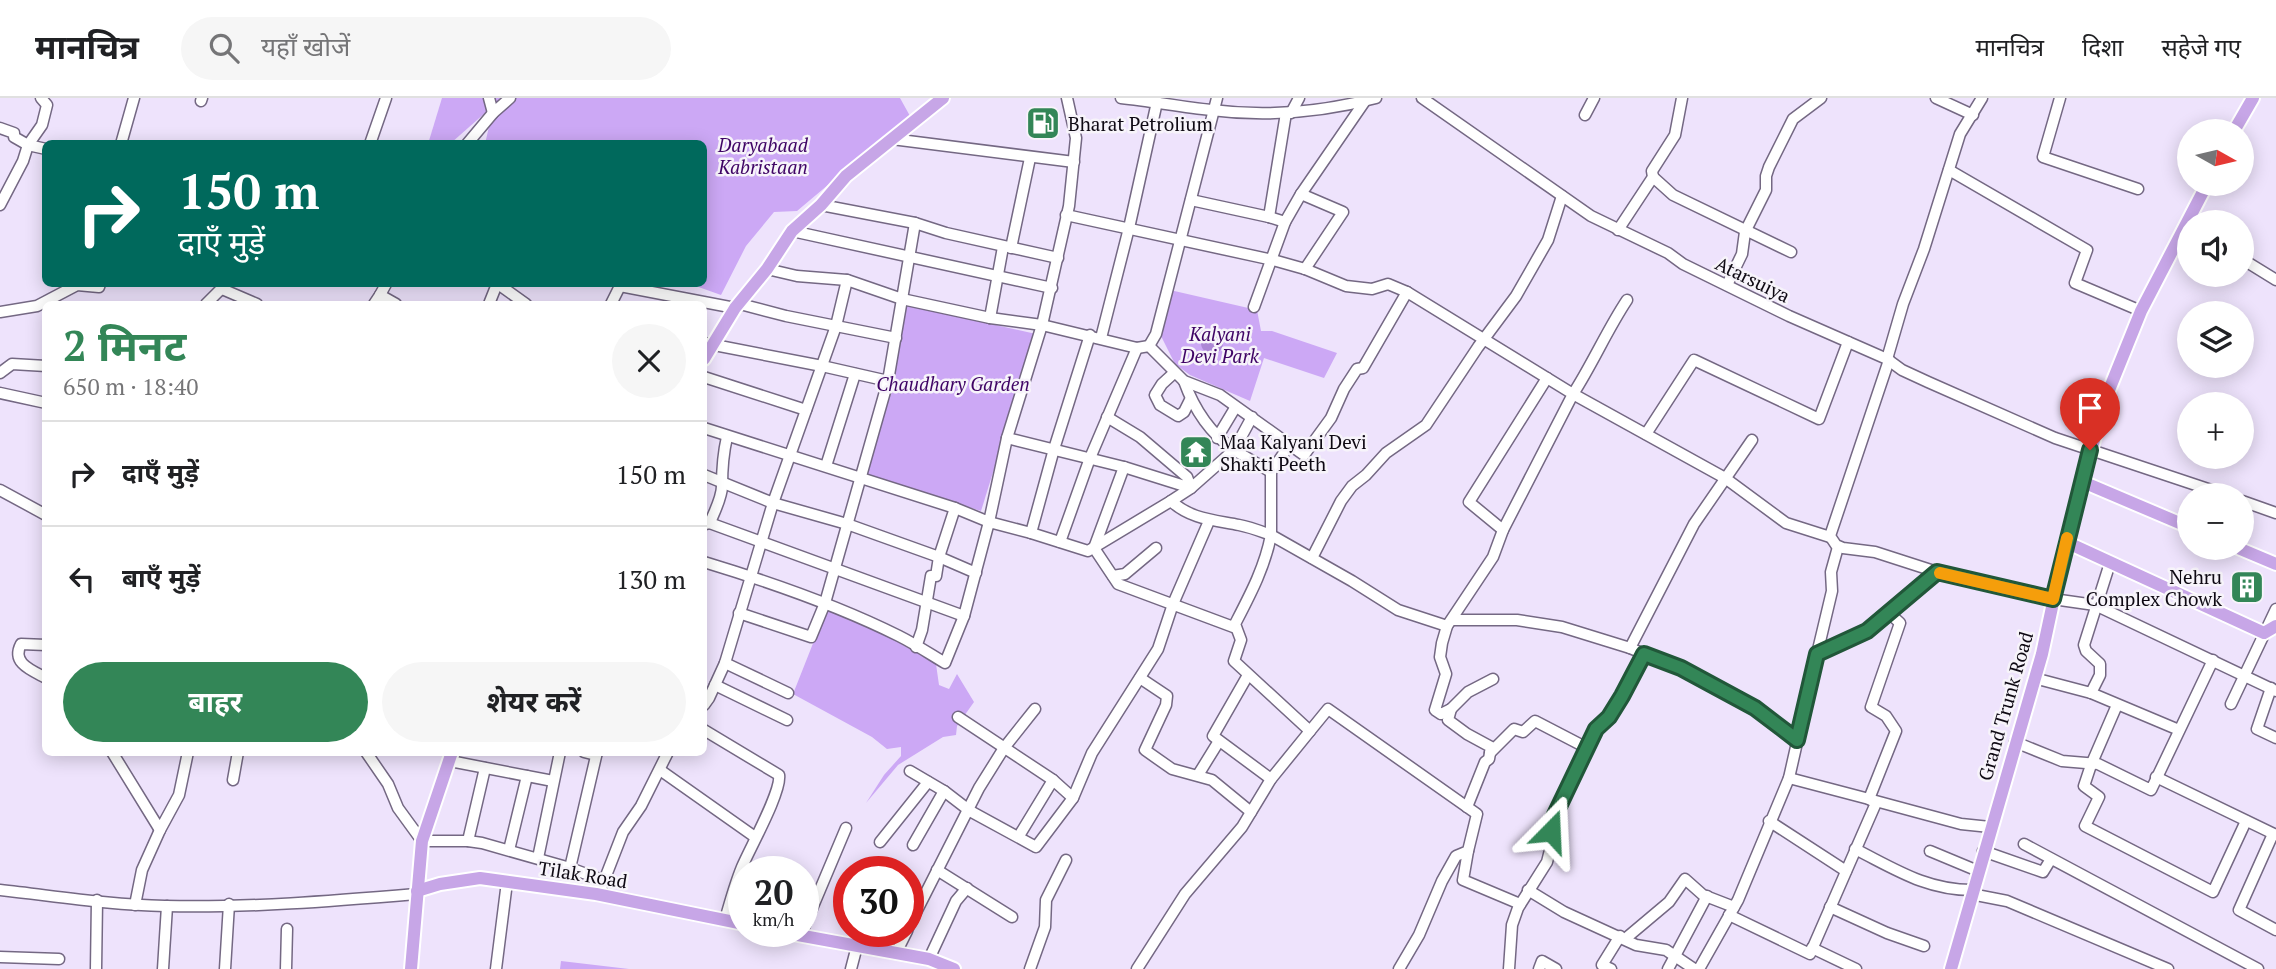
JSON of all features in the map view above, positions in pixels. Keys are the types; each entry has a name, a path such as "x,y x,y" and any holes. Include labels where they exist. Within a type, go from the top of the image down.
{"main road":[{"path":"708,344 767,269 792,231 821,205 846,176 943,98"},
{"path":"2241,119 2253,98"},
{"name":"Grand Trunk Road","path":"1951,969 2034,678 2066,542 2105,400 2141,311 2177,248"},
{"path":"2082,482 2177,522"},
{"path":"2066,542 2264,633 2276,626"},
{"path":"2254,555 2276,564"},
{"path":"411,969 422,841 451,757"},
{"name":"Tilak Road","path":"417,892 440,884 480,877 596,894 728,921"},
{"path":"863,947 929,959 954,969"}],"street":[{"path":"0,205 23,161 28,145 42,125 47,105 41,98"},
{"path":"122,140 134,98"},
{"path":"371,140 386,98"},
{"path":"489,98 493,113"},
{"path":"470,140 510,98"},
{"path":"707,563 825,603 901,637 945,663 964,615 989,523 1007,438 1052,289 1066,215 1076,138 1067,98"},
{"path":"1121,98 1190,103 1213,111 1289,113 1377,98"},
{"path":"1149,346 1156,334 1217,98"},
{"path":"1269,216 1289,113 1299,98"},
{"name":"Atarsuiya","path":"1422,98 1562,197 1618,230 1668,253 1683,264 1888,360 1928,382 2055,438 2190,483"},
{"path":"1585,115 1594,98"},
{"path":"1682,98 1677,128 1652,171 1653,177 1674,195 1745,232 1791,252"},
{"path":"1727,285 1742,254 1745,232 1766,190 1769,167 1793,119 1821,98"},
{"path":"1936,98 1973,115"},
{"path":"1830,537 1960,134 1982,98"},
{"path":"2060,98 2043,156 2138,189"},
{"path":"1254,307 1285,222 1300,194 1365,101"},
{"path":"1101,338 1157,102"},
{"path":"0,130 14,133 14,137 28,145 42,148"},
{"path":"892,139 1074,162"},
{"path":"990,318 997,277 1030,158"},
{"path":"1949,170 2087,250 2075,283 2141,311"},
{"path":"1618,230 1653,177"},
{"path":"1300,194 1343,212 1306,269"},
{"path":"1312,558 1341,501 1352,486 1386,453 1426,425 1516,296 1548,240 1562,197"},
{"path":"1191,200 1269,216 1285,222"},
{"path":"821,205 915,223 946,233 1058,258"},
{"path":"1066,215 1273,260 1306,269 1346,286 1372,289 1388,284 1407,292 1573,394 1725,478 1786,523 1830,537 1841,547 1875,552 1937,572 2053,599 2095,605 2273,690 2257,729 2276,738"},
{"path":"739,612 811,637 825,603 888,381 915,223"},
{"path":"792,231 1052,289"},
{"path":"2254,266 2276,280"},
{"path":"767,269 797,276 847,280 902,299 990,318 1090,335 1137,348 1149,346"},
{"path":"707,700 726,663 773,503 836,326 847,280"},
{"path":"46,301 72,287"},
{"path":"209,301 223,287"},
{"path":"226,287 252,301"},
{"path":"502,287 522,301"},
{"path":"632,287 896,338"},
{"path":"1149,346 1184,381 1220,396 1304,455 1331,418 1344,389 1357,369 1363,368 1407,292"},
{"path":"1493,679 1468,692 1451,709 1441,714 1435,710 1446,674 1440,657 1441,643 1450,623 1493,557 1503,530 1573,394 1627,300"},
{"path":"0,312 42,303"},
{"path":"1031,533 1090,335"},
{"path":"1646,434 1693,360 1819,419 1847,342"},
{"path":"708,344 888,381"},
{"path":"1060,542 1090,458 1137,348"},
{"path":"0,373 12,364 42,366"},
{"path":"826,466 855,373"},
{"path":"1174,373 1155,395 1160,405 1178,416 1184,412 1190,400"},
{"path":"707,378 806,410"},
{"path":"1503,530 1469,502 1547,378"},
{"path":"1184,381 1190,400 1217,438 1271,472"},
{"path":"0,393 42,402"},
{"path":"1217,438 1235,408"},
{"path":"1107,417 1140,437 1187,477 1191,488"},
{"path":"707,429 955,508 989,523 1088,551 1191,488 1234,450 1252,417"},
{"path":"707,521 722,486 722,458 727,437"},
{"path":"1007,438 1124,467 1191,488"},
{"path":"1630,648 1694,524 1752,440"},
{"path":"1293,446 1286,450 1271,472 1271,535 1267,556 1235,624 1241,640 1234,661 1310,731"},
{"path":"1094,548 1124,467"},
{"path":"707,476 773,503 847,524 976,573"},
{"path":"0,489 42,513"},
{"path":"1171,501 1184,511 1209,521 1242,525 1271,535 1398,610 1450,623 1517,620 1550,625 1630,648 1681,668 1755,708 1797,740"},
{"path":"2254,505 2276,513"},
{"path":"916,647 922,630 931,576 936,576 938,571 939,557 955,508"},
{"path":"910,771 944,791 970,811 1036,847 1073,799 1092,753 1158,649 1173,604 1209,521"},
{"path":"707,523 964,615"},
{"path":"1528,890 1564,912 1636,945 1666,950 1696,969 1731,911 1789,778 1832,592 1831,572 1841,547"},
{"path":"1094,548 1118,584 1236,628"},
{"path":"1113,576 1125,574 1156,548"},
{"path":"2091,693 2100,675 2100,664 2086,651 2084,645 2110,563"},
{"path":"1817,654 1867,631 1937,572"},
{"path":"2231,704 2276,609"},
{"path":"1870,799 1896,731 1886,716 1871,707 1900,623 1888,612"},
{"path":"42,645 21,644 18,659 24,667 42,676"},
{"path":"1509,969 1512,925 1520,904 1547,862 1552,842 1552,821 1596,729 1609,717 1644,654"},
{"path":"2015,742 2062,761 2098,764 2151,790 2213,660"},
{"path":"726,663 788,693"},
{"path":"1248,676 1213,736 1271,779"},
{"path":"1140,678 1167,696 1166,705 1144,750 1172,769 1212,780 1251,812"},
{"path":"2034,678 2091,693 2179,730"},
{"path":"715,685 787,720"},
{"path":"2117,705 2084,786 2099,797 2085,826 2213,892 2246,821"},
{"path":"924,896 970,811 979,788 1004,748 1035,709"},
{"path":"1137,969 1185,894 1242,827 1271,779 1328,709 1477,814 1463,880 1520,904"},
{"path":"1451,709 1448,720 1491,747 1467,807"},
{"path":"958,717 1053,780 1073,799"},
{"path":"1490,753 1514,729 1523,732 1535,721 1587,748"},
{"path":"707,732 779,775 780,781 734,886 725,920"},
{"path":"1198,775 1219,741"},
{"path":"114,756 160,830"},
{"path":"135,905 142,870 179,795 187,756"},
{"path":"233,780 237,756"},
{"path":"369,756 388,783 398,807 422,841 468,841 538,858 605,881"},
{"path":"538,858 558,756"},
{"path":"570,868 597,756"},
{"path":"596,894 605,881 623,832 666,756"},
{"path":"451,757 485,768 553,782"},
{"path":"468,841 485,768"},
{"path":"660,770 755,837"},
{"path":"509,850 527,776"},
{"path":"2156,777 2274,834 2239,910 2276,930"},
{"path":"1789,778 1961,824 1990,827"},
{"path":"1020,836 1053,780"},
{"path":"880,842 928,782"},
{"path":"914,845 944,791"},
{"path":"1604,968 1622,938 1669,902 1685,879 1731,911 1810,954 1876,803 1870,799"},
{"path":"1769,821 1846,871"},
{"path":"819,892 846,828"},
{"path":"2024,844 2258,969"},
{"path":"1855,849 1927,884 2007,901 2168,969"},
{"path":"1930,850 1978,872"},
{"path":"1399,969 1419,935 1456,856 1468,851"},
{"path":"1983,851 2043,872 2051,859"},
{"path":"1030,969 1045,928 1046,900 1066,860"},
{"path":"937,870 1012,917"},
{"path":"496,969 507,882"},
{"path":"929,959 956,901 967,888"},
{"path":"0,890 167,906 285,905 417,892"},
{"path":"1669,968 1707,896"},
{"path":"96,969 97,900"},
{"path":"225,969 229,904"},
{"path":"163,969 167,906"},
{"path":"1830,907 1887,933 1924,946"},
{"path":"286,969 287,929"},
{"path":"851,969 857,947"},
{"path":"896,953 899,947"},
{"path":"1812,948 1856,969"},
{"path":"0,957 59,959"},
{"path":"1539,969 1542,961 1556,969"}],"green space":[{"path":"442,98 502,98 454,140 429,140"},
{"name":"Daryabaad Kabristaan","path":"506,98 900,98 910,116 797,211 774,212 746,246 721,295 698,287 707,287 707,140 486,140 493,109"},
{"name":"Kalyani Devi Park","path":"1170,290 1257,310 1261,331 1272,331 1337,353 1324,378 1264,358 1250,401 1190,375 1175,364 1161,336"},
{"name":"Chaudhary Garden","path":"906,305 1036,334 981,511 867,475"},
{"path":"827,608 875,629 936,664 939,685 949,689 957,674 974,702 957,726 956,735 943,737 898,765 866,803 884,775 901,756 901,747 887,749 872,737 793,694"},
{"path":"561,961 629,969 560,969"}],"shaded area":[{"path":"1212,332 1220,335 1223,343 1220,351 1212,354 1204,351 1201,343 1204,335"}],"slow traffic":[{"path":"1940,573 2053,599 2067,538"}],"place":[{"name":"Bharat Petrolium","path":"1043,123"},
{"name":"Maa Kalyani Devi Shakti Peeth","path":"1196,452"},
{"name":"Nehru Complex Chowk","path":"2247,587"}],"route":[{"path":"1551,831 1552,821 1596,729 1609,717 1644,654 1681,668 1755,708 1797,740 1817,654 1867,631 1937,572 2053,599 2090,450"}]}
